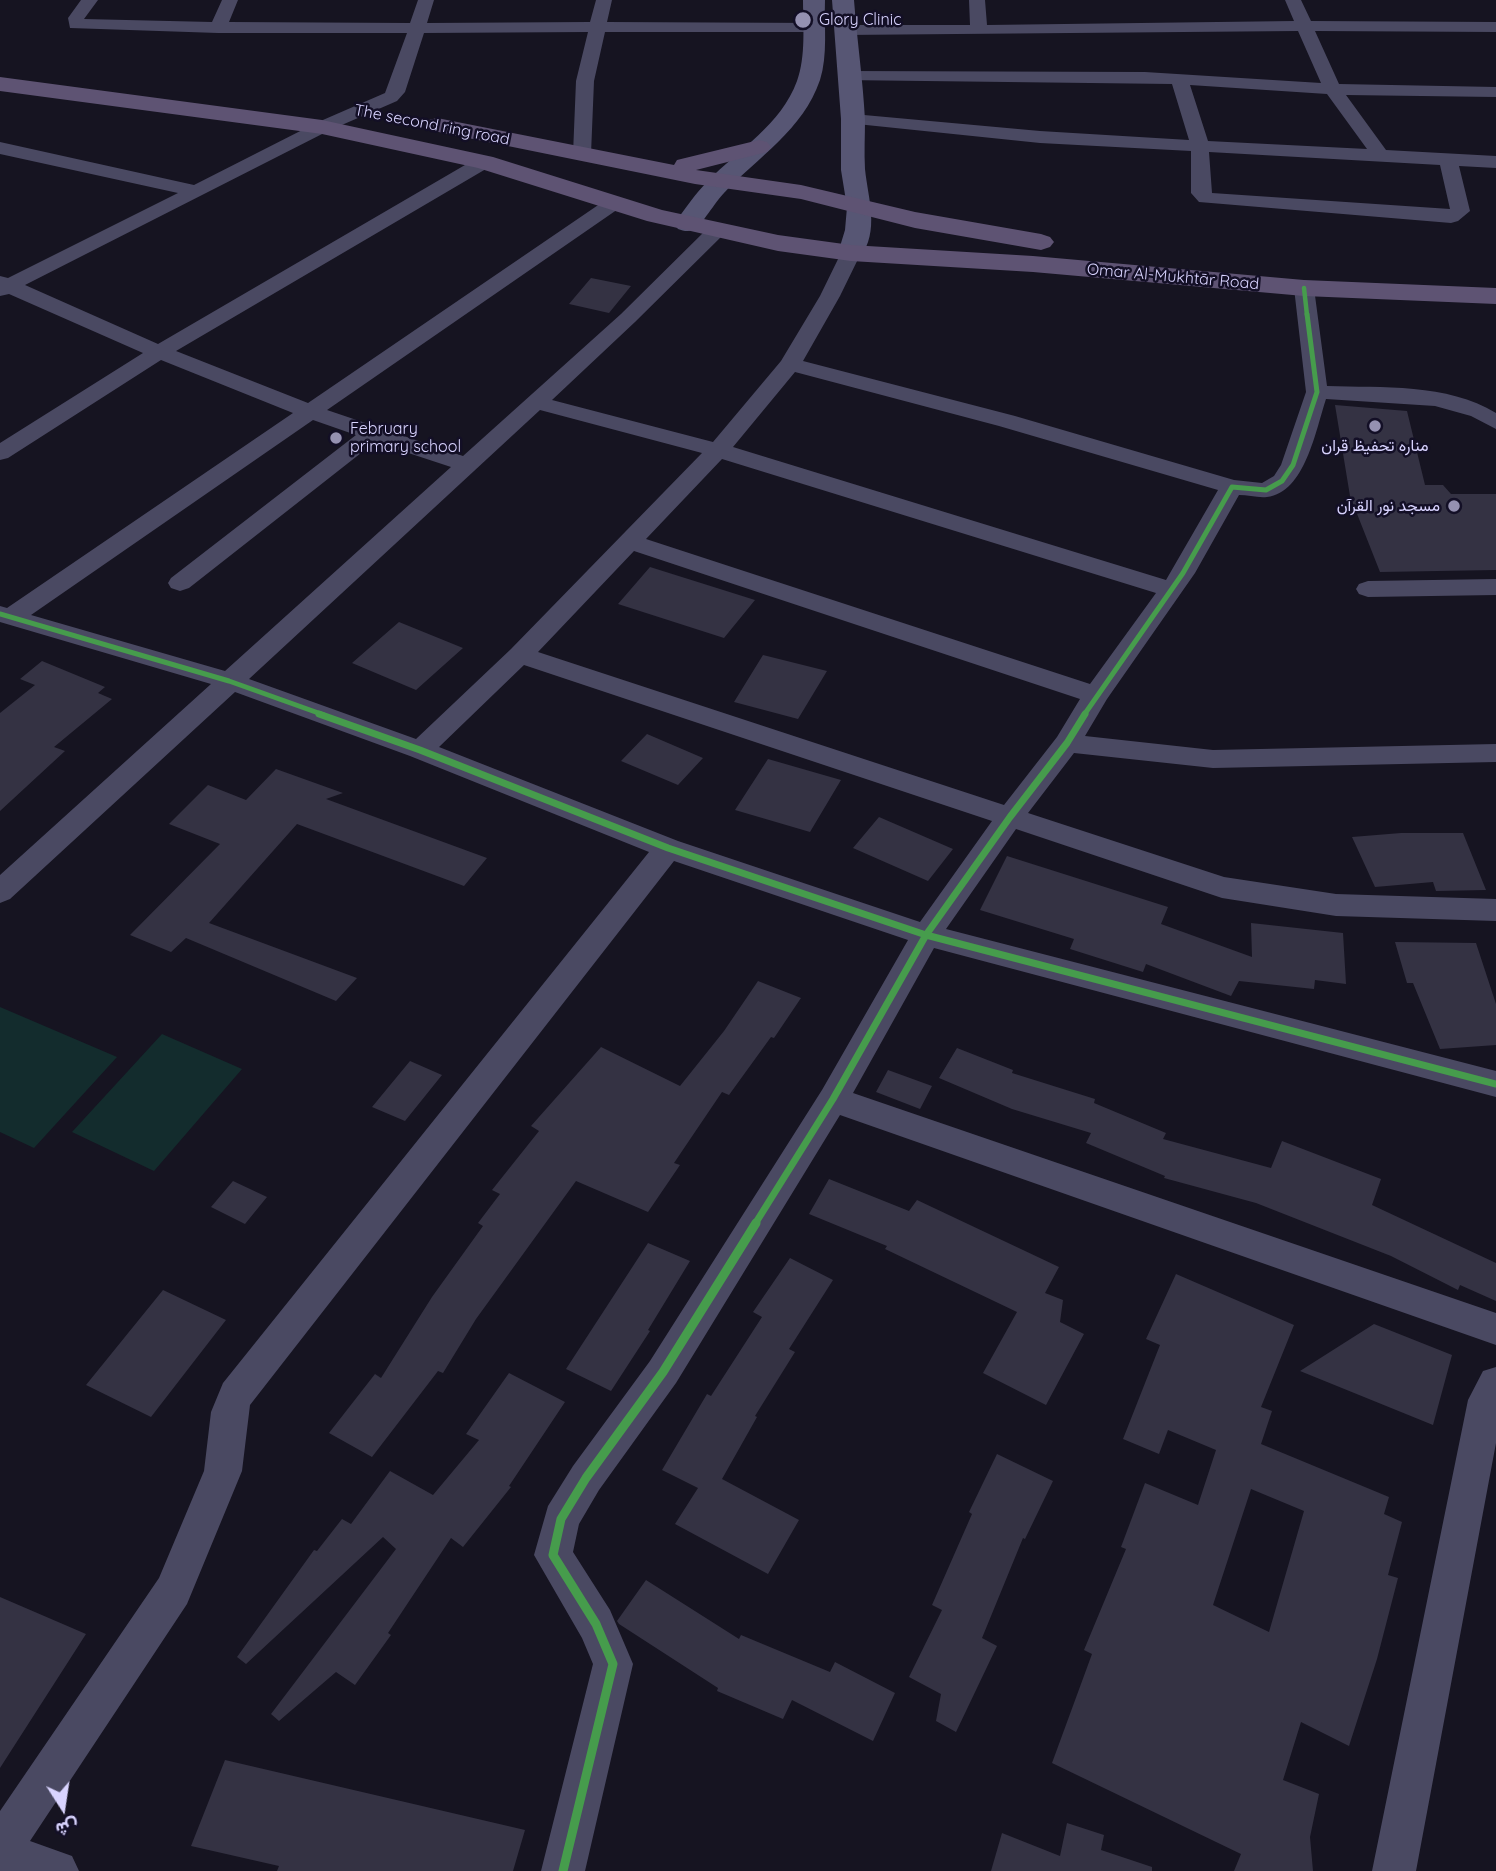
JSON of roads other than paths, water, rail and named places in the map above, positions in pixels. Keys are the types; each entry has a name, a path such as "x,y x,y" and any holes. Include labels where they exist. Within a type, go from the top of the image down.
{"main road":[{"path":"687,224 701,201 791,114 801,97 812,64 814,0"},
{"path":"844,0 844,30 853,119 853,170 860,207 858,230 851,253"},
{"name":"The second ring road","path":"37,66 361,111 655,170 790,190 860,207"},
{"name":"The second ring road","path":"0,84 322,127 484,162 614,203 716,231 851,253"},
{"path":"655,170 710,161 759,147"},
{"name":"Omar Al-Mukhtār Road","path":"860,207 973,232 1095,251 1210,262 1496,280"},
{"path":"960,259 973,232"},
{"name":"Omar Al-Mukhtār Road","path":"851,253 960,259 1304,288 1496,296"}],"street":[{"path":"90,0 76,18 76,24 218,28 813,27"},
{"path":"218,28 230,0"},
{"path":"3,286 322,127 381,104 396,92 426,0"},
{"path":"582,154 586,81 596,26 604,0"},
{"path":"977,0 979,30"},
{"path":"1293,0 1332,88 1380,155"},
{"path":"844,30 1496,27"},
{"path":"848,76 1179,79 1363,91 1496,92"},
{"path":"1179,79 1200,144 1201,194 1206,198 1217,201 1451,217 1460,211 1448,160"},
{"path":"853,119 1040,137 1496,162"},
{"path":"0,148 197,191"},
{"path":"0,453 159,352 484,162"},
{"path":"5,616 614,203"},
{"path":"0,892 628,318 716,231"},
{"path":"420,750 520,655 718,450 790,364 830,296 851,253"},
{"path":"3,286 308,411 466,465"},
{"path":"790,364 1007,421 1233,487 1266,491 1282,481 1293,465 1317,392 1304,288"},
{"path":"1317,392 1431,399 1465,405 1496,422"},
{"path":"535,402 718,450 1171,590"},
{"path":"180,583 372,433"},
{"path":"563,1871 613,1664 596,1624 553,1555 561,1519 586,1478 663,1372 833,1099 926,935 1010,817 1067,743 1096,695 1171,590 1233,487"},
{"path":"629,541 1096,695"},
{"path":"1368,590 1496,587"},
{"path":"5,616 229,681 420,750 668,848 926,935 1496,1084"},
{"path":"520,655 1222,887 1336,905 1496,910"},
{"path":"1067,743 1213,759 1496,753"},
{"path":"0,1848 173,1591 223,1471 229,1412 236,1395 668,848"},
{"path":"833,1099 1496,1329"},
{"path":"1394,1871 1486,1400 1496,1383"},
{"path":"0,1853 57,1871"}],"place":[{"name":"Glory Clinic","path":"803,20"},
{"name":"مناره تحفيظ قران","path":"1375,426"},
{"name":"February primary school","path":"336,438"},
{"name":"مسجد نور القرآن","path":"1454,506"}]}
